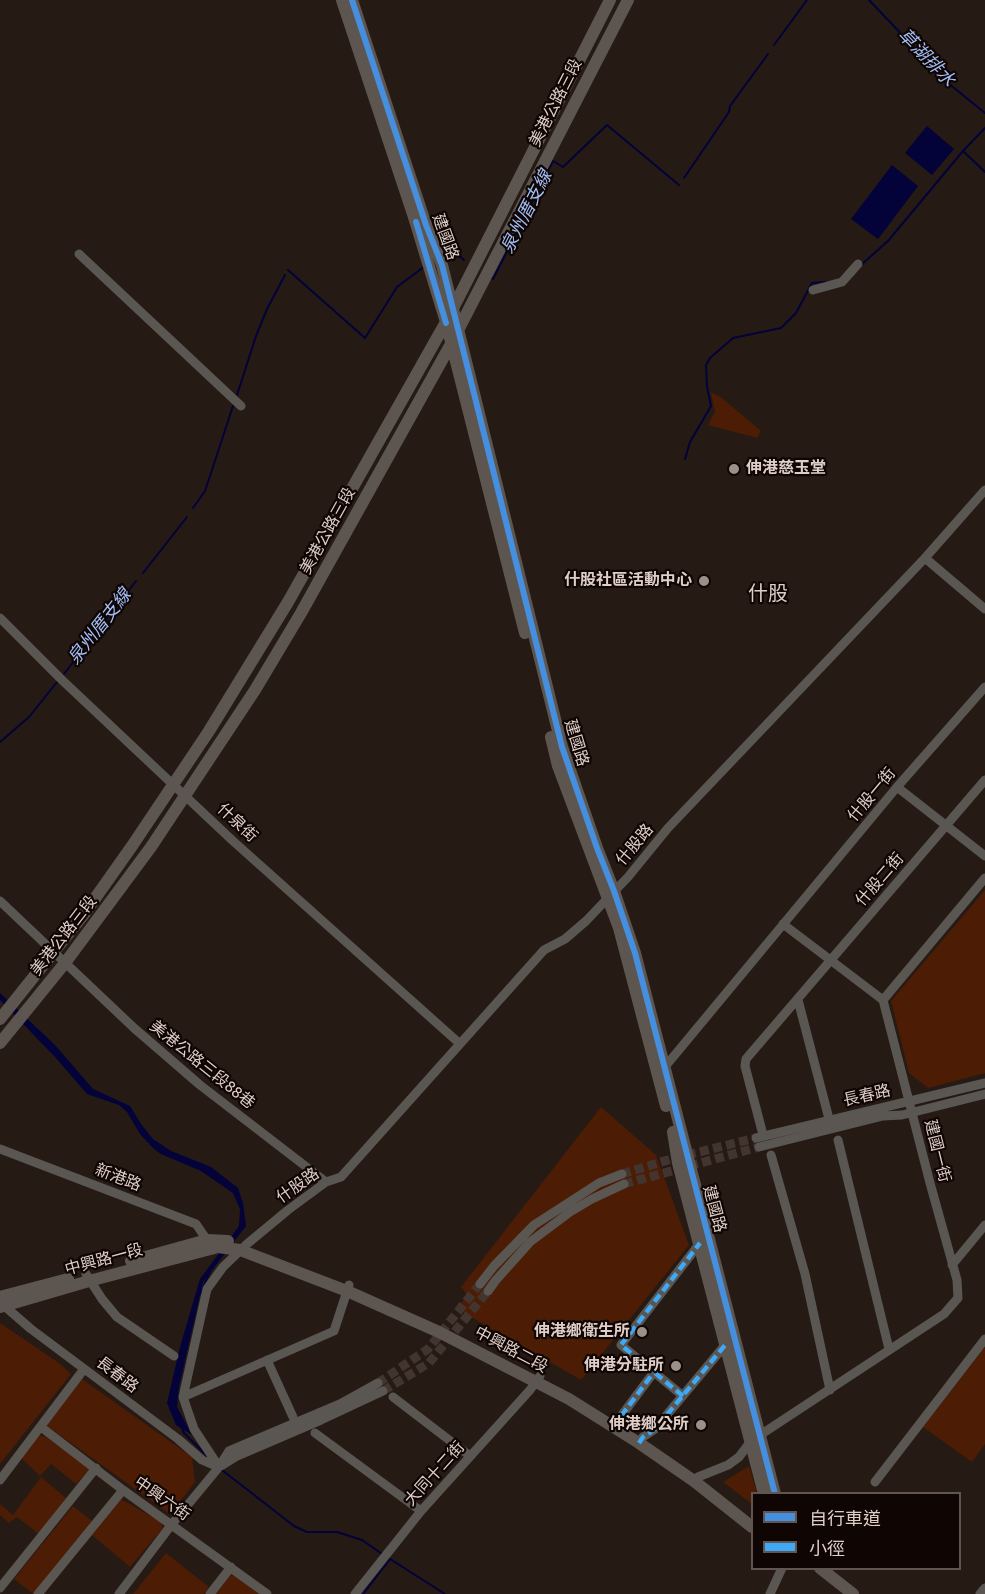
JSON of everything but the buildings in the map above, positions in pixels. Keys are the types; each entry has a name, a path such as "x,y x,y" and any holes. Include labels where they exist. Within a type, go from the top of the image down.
{"main road":[{"name":"建國路","path":"342,0 413,213 446,322 516,582"},
{"name":"建國路","path":"352,0 426,225 442,265 558,766 635,953 755,1439 764,1492"},
{"name":"美港公路三段","path":"7,1011 111,875 174,784 288,602 446,322 610,0"},
{"name":"美港公路三段","path":"0,1043 65,963 139,864 255,690 301,613 451,344 628,0"},
{"name":"建國路","path":"610,895 671,1123 678,1163 726,1344 755,1439 774,1492"},
{"name":"中興路二段","path":"207,1240 231,1245 348,1288 538,1379 641,1440 751,1516"},
{"name":"中興路一段","path":"1,1303 207,1240"},
{"name":"中興路一段","path":"88,1277 231,1245"},
{"name":"中興路二段","path":"696,1479 751,1525"},
{"path":"809,1570 841,1594"},
{"path":"821,1570 853,1594"}],"street":[{"path":"79,254 241,406"},
{"path":"813,290 842,282 858,264"},
{"name":"什股路","path":"183,1397 207,1289 231,1245 326,1182 341,1176 544,950 565,939 586,921 641,862 668,828 925,558 985,490"},
{"path":"925,558 985,609"},
{"name":"什泉街","path":"0,618 62,680 233,841 459,1043"},
{"name":"什股一街","path":"783,924 985,687"},
{"name":"什股二街","path":"759,1139 745,1066 746,1059 985,780"},
{"path":"897,788 985,856"},
{"path":"664,1068 783,924 883,1000 985,878"},
{"name":"美港公路三段88巷","path":"0,901 134,1028 200,1085 326,1182"},
{"path":"798,1000 828,1115"},
{"name":"建國一街","path":"696,1479 728,1465 755,1439 944,1314 958,1298 957,1280 883,1000"},
{"name":"長春路","path":"759,1139 985,1083"},
{"name":"長春路","path":"759,1139 883,1116 902,1115 985,1094"},
{"path":"838,1140 889,1349"},
{"name":"新港路","path":"0,1149 196,1224 207,1240"},
{"path":"771,1155 805,1274 830,1390"},
{"path":"480,1284 494,1266 534,1225 599,1183 622,1174"},
{"path":"488,1291 530,1242 570,1212 624,1184"},
{"path":"952,1265 985,1225"},
{"path":"683,1395 621,1345 700,1243"},
{"path":"88,1277 117,1317 174,1356"},
{"path":"216,1468 194,1429 183,1397 333,1330 348,1288"},
{"name":"長春路","path":"1,1303 84,1369 178,1438 202,1460 216,1468"},
{"path":"875,1482 985,1340"},
{"path":"641,1440 655,1429 726,1344"},
{"path":"267,1360 293,1417"},
{"path":"0,1480 84,1369"},
{"path":"615,1424 654,1372"},
{"name":"大同十二街","path":"354,1594 421,1511 538,1379"},
{"path":"119,1594 216,1468 237,1456 321,1420 381,1387"},
{"path":"393,1397 470,1456"},
{"name":"中興六街","path":"41,1427 123,1490 267,1594"},
{"path":"315,1433 421,1511"},
{"path":"0,1588 96,1468"},
{"path":"38,1594 123,1490"},
{"path":"210,1594 231,1567"},
{"path":"770,1594 782,1570"},
{"path":"980,1594 985,1588"}],"shaded area":[{"path":"927,126 954,149 932,175 905,153"},
{"path":"892,165 918,186 878,239 851,219"},
{"path":"711,392 722,398 761,431 757,438 708,425 715,412"},
{"path":"985,890 985,1073 928,1088 909,1073 891,1001"},
{"path":"0,993 55,1045 93,1089 130,1106 153,1139 171,1151 211,1167 238,1188 243,1203 246,1226 203,1282 179,1387 177,1407 192,1435 176,1425 167,1403 180,1347 200,1279 239,1226 240,1209 233,1193 201,1171 154,1149 140,1134 127,1112 119,1105 87,1094 0,1000"},
{"path":"601,1107 656,1155 689,1245 581,1380 457,1309 467,1295 461,1287"},
{"path":"0,1323 59,1363 71,1374 0,1464"},
{"path":"985,1347 985,1444 972,1462 923,1427"},
{"path":"82,1379 192,1457 195,1482 170,1514 46,1425"},
{"path":"38,1435 46,1437 90,1469 76,1484 51,1464 40,1476 20,1457"},
{"path":"749,1466 757,1492 751,1492 751,1503 723,1482"},
{"path":"41,1477 66,1498 40,1535 17,1517 9,1523 0,1515 0,1504 13,1515"},
{"path":"121,1499 161,1522 163,1528 130,1567 92,1535"},
{"path":"73,1506 92,1521 33,1594 14,1579"},
{"path":"166,1553 209,1587 204,1594 133,1594"},
{"path":"231,1575 236,1576 259,1594 216,1594"}],"waterway":[{"name":"泉州厝支線","path":"774,45 807,0"},
{"name":"草湖排水","path":"869,0 948,83 985,113"},
{"name":"泉州厝支線","path":"684,178 729,112 730,106 768,54"},
{"name":"泉州厝支線","path":"490,277 493,279 553,161 563,167 607,125 679,185"},
{"path":"861,265 888,241 985,128"},
{"path":"963,151 985,172"},
{"name":"泉州厝支線","path":"441,252 448,246 464,260"},
{"name":"泉州厝支線","path":"288,270 365,338 397,287 425,266"},
{"name":"泉州厝支線","path":"237,395 256,336 285,275"},
{"path":"685,459 690,442 711,406 706,365 710,358 733,338 781,328 796,313 812,283 826,282"},
{"name":"泉州厝支線","path":"193,508 205,491 233,406"},
{"name":"泉州厝支線","path":"143,573 187,517"},
{"name":"泉州厝支線","path":"64,674 136,581"},
{"name":"泉州厝支線","path":"0,742 29,717 57,682"},
{"path":"200,1294 210,1272"},
{"path":"181,1426 184,1433 207,1456"},
{"path":"222,1470 294,1526 307,1532 337,1532 362,1540 382,1554"},
{"path":"387,1557 445,1594"},
{"path":"363,1594 390,1559"}],"tunnel":[{"path":"622,1174 756,1138"},
{"path":"624,1184 759,1147"},
{"path":"378,1383 428,1349 480,1284"},
{"path":"383,1391 429,1363 488,1291"}],"marked path":[{"path":"683,1396 621,1345 700,1243"},
{"path":"639,1443 643,1437 655,1429 726,1344"},
{"path":"613,1427 654,1372"}],"cycle path":[{"path":"352,0 426,225 442,265 562,747 635,953 774,1492"},
{"path":"416,222 446,323"}],"place":[{"name":"伸港慈玉堂","path":"734,469"},
{"name":"什股社區活動中心","path":"704,581"},
{"name":"伸港鄉衛生所","path":"642,1332"},
{"name":"伸港分駐所","path":"676,1366"},
{"name":"伸港鄉公所","path":"701,1425"}],"district":[{"name":"什股","path":"768,594"}]}
